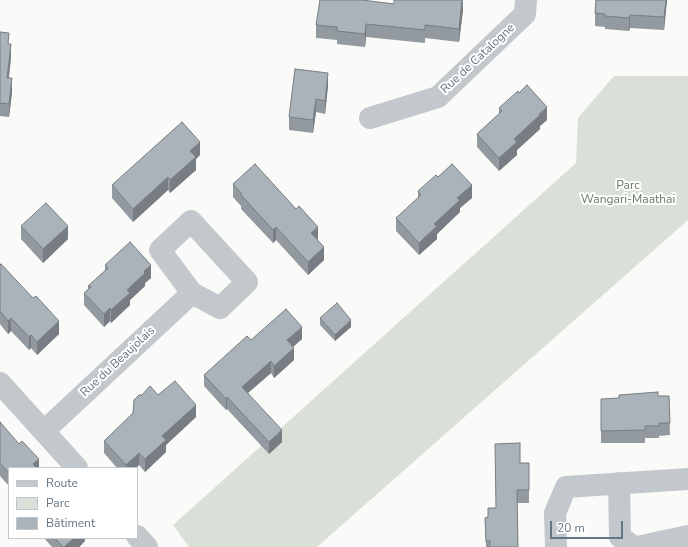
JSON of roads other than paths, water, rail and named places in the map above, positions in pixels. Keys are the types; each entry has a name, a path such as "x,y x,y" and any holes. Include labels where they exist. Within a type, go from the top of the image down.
{"street":[{"name":"Rue de Catalogne","path":"370,118 438,97 525,14 526,0"},
{"name":"Rue du Beaujolais","path":"44,431 192,293"},
{"path":"0,383 76,467"},
{"path":"556,547 555,513 566,487 688,479"},
{"path":"619,483 620,537 636,547 688,536"},
{"path":"138,537 147,547"}],"park label":[{"name":"Parc Wangari-Maathai","path":"628,193"}]}
